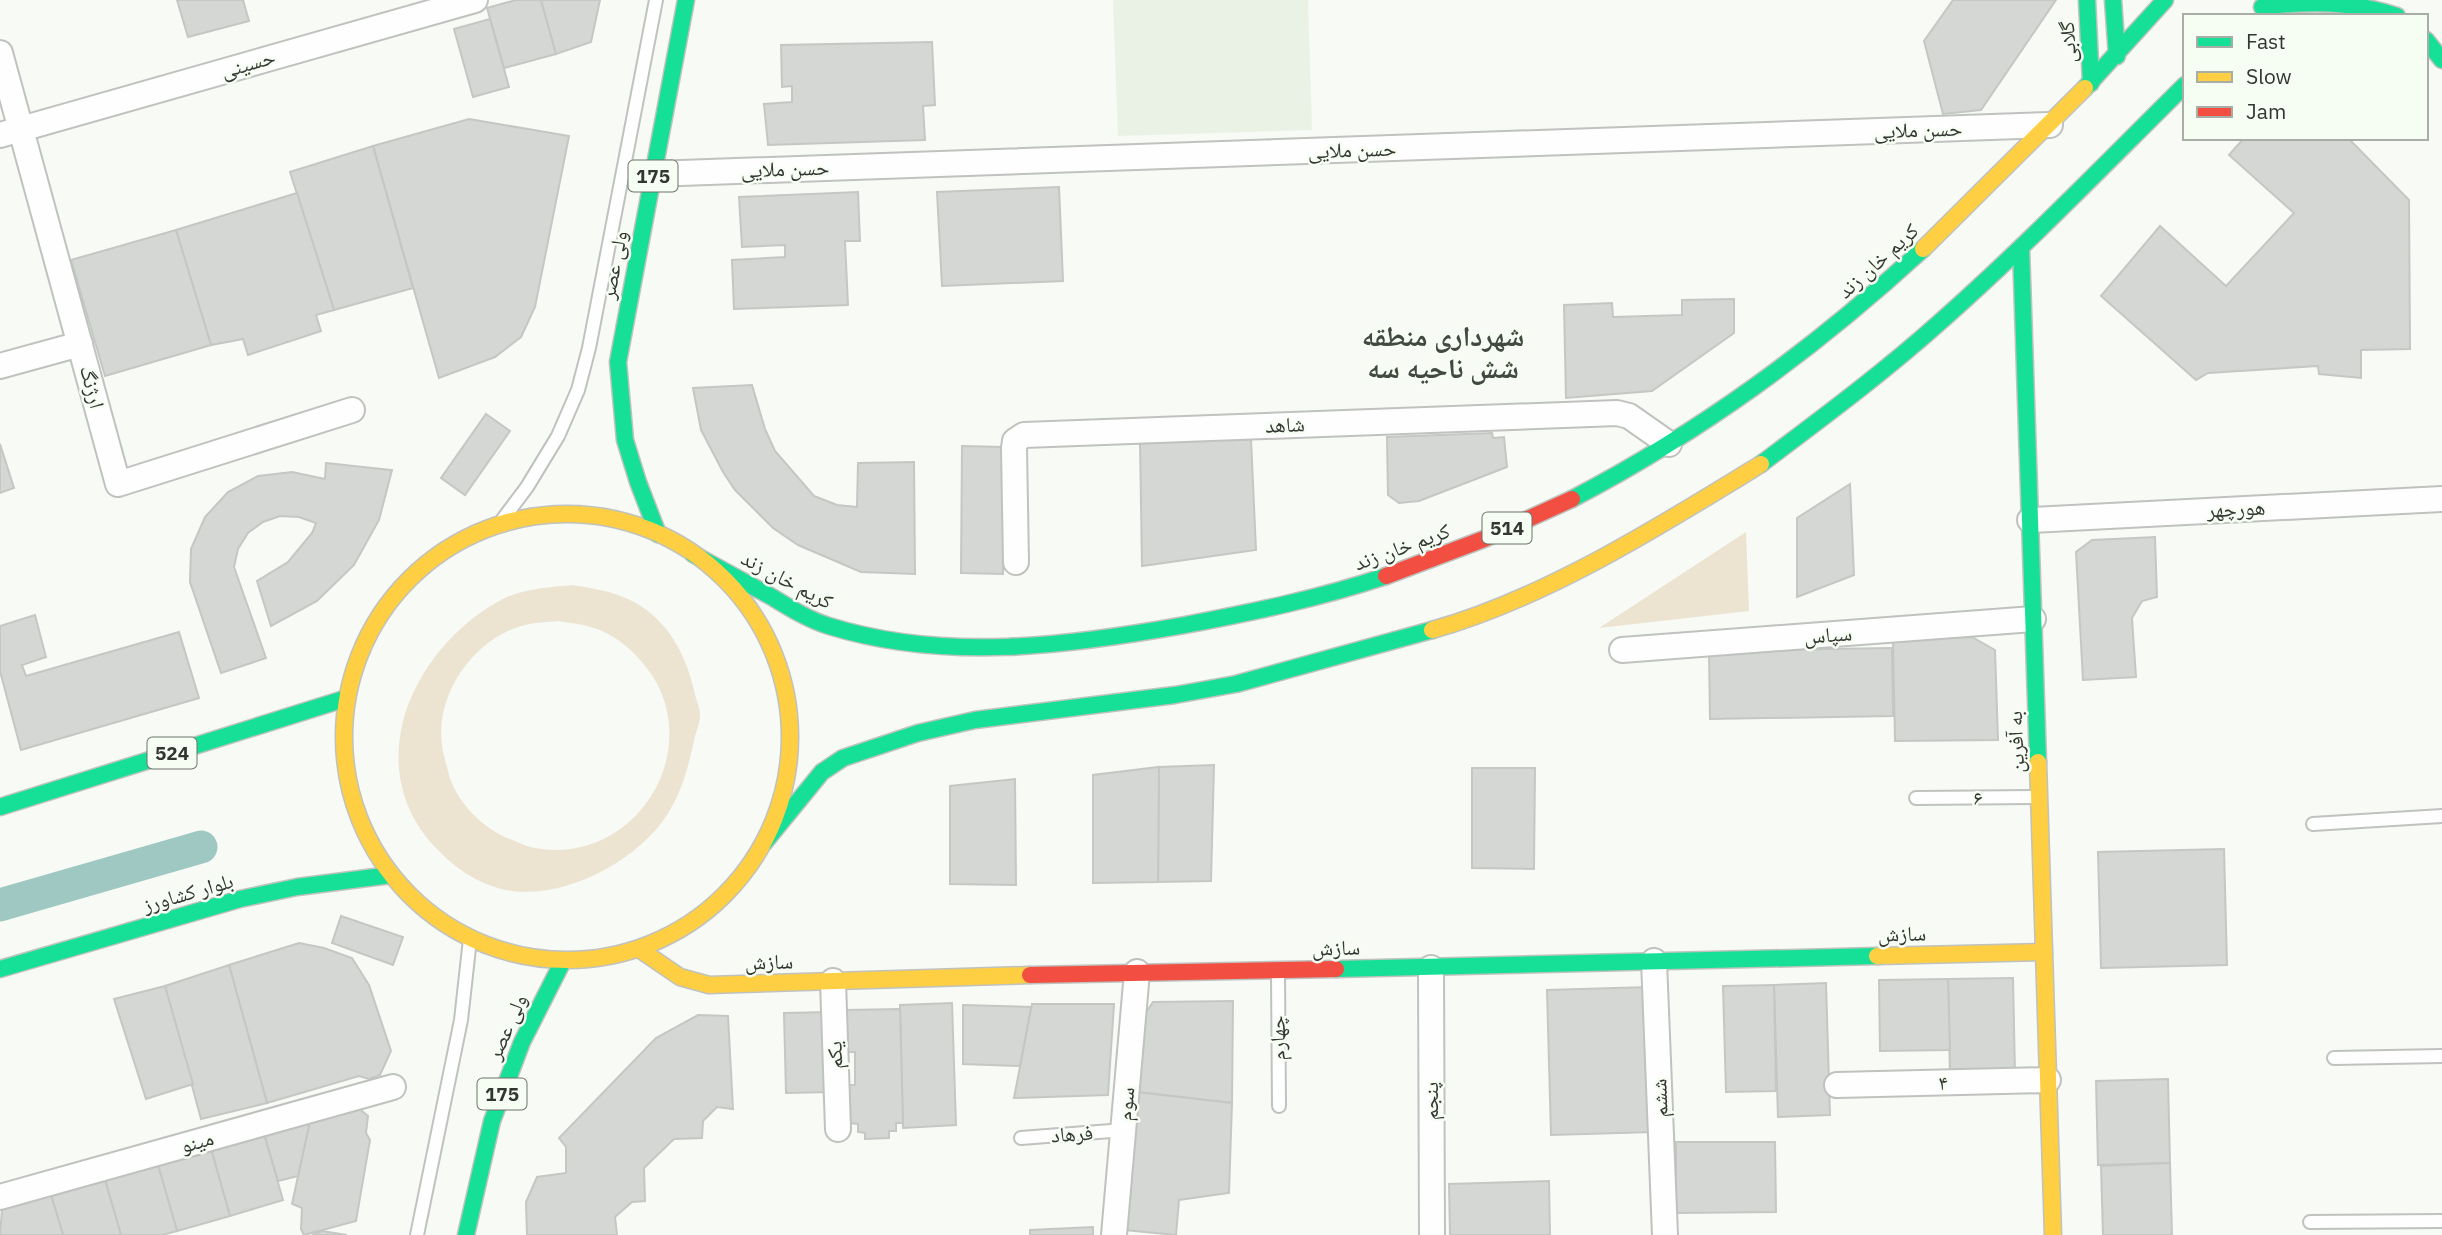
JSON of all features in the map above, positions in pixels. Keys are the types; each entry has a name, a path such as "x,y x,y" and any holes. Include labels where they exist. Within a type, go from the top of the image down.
{"main road":[{"name":"ولی عصر","path":"658,534 627,450 618,362 686,0"},
{"name":"گلابی","path":"2087,0 2091,83"},
{"path":"2113,0 2116,56"},
{"name":"کریم خان زند","path":"693,554 827,625 909,643 1014,649 1145,632 1246,614 1380,578 1453,552 1625,470 1670,444 1727,408 1853,312 1935,239 2050,125 2165,0"},
{"path":"2261,8 2292,2 2338,1 2363,3 2392,14"},
{"path":"2428,42 2442,60"},
{"path":"764,843 786,782 792,747 790,717 774,654 759,623 741,598 693,554 658,534 617,520 575,513 529,514 503,519 480,528 439,554 402,586 373,626 344,699 346,777 364,832 391,874 438,920 470,939 506,951 563,961 594,959 639,949 698,918 736,884 764,843 822,772 843,758 918,733 975,720 1175,695 1236,684 1442,627 1526,595 1606,555 1760,465 1909,348 2021,248 2183,87"},
{"name":"به آفرین","path":"2021,248 2053,1235"},
{"name":"524","path":"0,807 344,699"},
{"name":"بلوار کشاورز","path":"0,969 240,899 297,887 391,874"},
{"name":"سازش","path":"639,949 666,971 689,983 709,985 1138,972 1431,968 2044,953"},
{"name":"ولی عصر","path":"466,1235 492,1121 534,1016 563,961"}],"street":[{"name":"حسینی","path":"10,132 475,0"},
{"name":"ارژنگ","path":"0,53 10,132 80,344 118,484 352,410"},
{"name":"حسن ملایی","path":"653,174 2050,125"},
{"path":"0,366 80,344"},
{"name":"شاهد","path":"1016,562 1014,448 1015,441 1024,435 1616,414 1629,416 1670,444"},
{"name":"هورچهر","path":"2030,520 2442,499"},
{"name":"سپاس","path":"1622,650 2033,619"},
{"name":"ششم","path":"1654,961 1665,1235"},
{"name":"پنجم","path":"1431,968 1432,1235"},
{"name":"سوم","path":"1114,1235 1138,972"},
{"name":"یکم","path":"833,981 838,1129"},
{"name":"۴","path":"1838,1085 2048,1080"},
{"name":"مینو","path":"0,1197 393,1087"}],"lane":[{"path":"503,519 543,462 578,390 589,348 656,0"},
{"name":"۶","path":"1916,798 2039,797"},
{"path":"2313,824 2442,816"},
{"path":"417,1235 461,1020 470,939"},
{"name":"چهارم","path":"1278,970 1279,1106"},
{"path":"2334,1058 2442,1056"},
{"name":"فرهاد","path":"1021,1138 1124,1130"},
{"path":"2310,1222 2442,1221"}],"shaded area":[{"path":"1113,0 1308,0 1312,130 1118,136"},
{"path":"1746,532 1749,611 1599,628"},
{"path":"572,585 601,590 628,599 654,616 681,652 699,708 700,720 688,767 677,796 654,832 638,847 599,873 555,889 533,892 502,889 482,882 446,858 416,823 403,791 400,774 398,757 403,721 409,702 429,666 441,649 471,620 512,595 529,590","holes":["558,621 590,627 614,637 626,646 641,661 661,692 669,726 666,760 654,791 633,818 606,838 573,849 526,846 480,821 456,792 442,748 441,726 451,689 473,657 487,643 504,633 521,626"]}],"building":[{"path":"177,0 243,0 249,21 188,37"},
{"path":"516,0 541,0 556,54 504,68 487,8"},
{"path":"541,0 600,0 591,42 556,54"},
{"path":"1953,0 2056,0 1981,110 1943,114 1924,41"},
{"path":"490,19 509,87 473,97 454,29"},
{"path":"932,42 935,105 923,106 925,140 768,145 764,104 792,102 792,86 782,87 781,45"},
{"path":"469,119 569,136 535,307 521,337 495,357 439,378 373,146"},
{"path":"2242,140 2350,140 2409,200 2410,349 2361,350 2361,378 2319,374 2318,366 2208,373 2196,380 2101,296 2160,226 2226,286 2294,213 2229,155"},
{"path":"373,146 413,288 334,310 290,172"},
{"path":"1059,187 1063,281 942,286 937,192"},
{"path":"858,192 860,241 845,241 848,305 734,309 732,260 785,257 785,245 742,247 739,197"},
{"path":"297,193 334,310 316,315 321,331 248,355 243,339 211,345 176,230"},
{"path":"176,230 211,345 105,376 71,260"},
{"path":"1734,299 1734,333 1652,391 1566,398 1564,305 1612,303 1613,317 1682,315 1682,300"},
{"path":"752,385 765,429 775,451 814,496 837,505 857,507 858,463 914,462 915,574 861,572 798,545 773,528 735,490 701,430 693,388"},
{"path":"486,414 510,431 465,495 441,478"},
{"path":"1492,433 1493,438 1504,437 1507,467 1419,501 1399,503 1388,495 1387,437"},
{"path":"1251,439 1256,550 1142,566 1140,442"},
{"path":"0,444 14,488 0,493"},
{"path":"962,446 1004,447 1003,574 961,573"},
{"path":"326,463 392,470 379,520 354,565 317,601 271,626 257,581 288,562 312,533 316,523 299,517 280,516 263,522 248,533 238,549 234,567 266,658 221,673 190,582 191,549 205,517 228,492 258,476 292,472 325,479"},
{"path":"1850,484 1854,575 1797,597 1797,518"},
{"path":"2155,537 2157,597 2142,601 2132,618 2136,677 2083,680 2076,552 2092,540"},
{"path":"35,615 46,657 22,665 26,676 179,632 199,698 21,750 0,671 0,626"},
{"path":"1972,637 1995,650 1998,740 1895,741 1893,639"},
{"path":"1892,648 1893,716 1710,719 1709,651"},
{"path":"1214,765 1211,881 1158,882 1159,767"},
{"path":"1159,767 1158,882 1093,883 1093,775"},
{"path":"1472,768 1535,768 1534,869 1472,868"},
{"path":"1015,779 1016,885 950,884 950,786"},
{"path":"2224,849 2227,965 2101,968 2098,852"},
{"path":"341,916 403,937 393,965 332,943"},
{"path":"299,943 352,958 369,985 391,1051 380,1075 369,1079 359,1076 267,1103 229,965"},
{"path":"229,965 267,1103 201,1119 165,986"},
{"path":"2013,978 2015,1075 1950,1076 1948,979"},
{"path":"1948,979 1950,1050 1880,1051 1879,980"},
{"path":"1826,983 1830,1115 1778,1117 1774,985"},
{"path":"1774,985 1776,1091 1726,1092 1723,986"},
{"path":"165,986 193,1084 146,1099 114,999"},
{"path":"1649,987 1653,1132 1551,1135 1547,990"},
{"path":"1233,1001 1232,1103 1136,1092 1139,1023 1153,1002"},
{"path":"952,1003 956,1125 903,1128 900,1005"},
{"path":"1032,1004 1114,1004 1108,1095 1014,1098"},
{"path":"963,1005 1031,1007 1020,1066 963,1064"},
{"path":"900,1009 903,1123 896,1123 896,1131 889,1131 889,1138 865,1139 865,1133 858,1132 858,1124 850,1123 849,1085 855,1085 855,1052 847,1052 845,1010"},
{"path":"831,1012 832,1092 786,1093 784,1013"},
{"path":"698,1015 728,1016 733,1109 717,1107 703,1121 702,1138 674,1139 644,1168 645,1201 632,1202 615,1217 617,1235 527,1235 526,1202 537,1177 566,1173 566,1147 559,1138 656,1038"},
{"path":"2168,1079 2170,1163 2098,1165 2096,1081"},
{"path":"1136,1092 1232,1103 1229,1193 1179,1200 1176,1235 1125,1230"},
{"path":"357,1107 368,1116 366,1133 370,1140 356,1221 304,1235 301,1229 302,1208 292,1204 310,1121"},
{"path":"310,1121 298,1176 278,1181 264,1134"},
{"path":"264,1134 283,1200 230,1216 211,1149"},
{"path":"1676,1142 1775,1142 1776,1212 1676,1213"},
{"path":"211,1149 230,1216 177,1231 158,1165"},
{"path":"2170,1163 2172,1235 2103,1235 2101,1166"},
{"path":"158,1165 177,1231 162,1235 121,1235 105,1180"},
{"path":"105,1180 121,1235 63,1235 51,1195"},
{"path":"1549,1181 1550,1235 1450,1235 1449,1184"},
{"path":"51,1195 63,1235 0,1235 2,1209"},
{"path":"1093,1227 1093,1235 1030,1235 1030,1230"},
{"path":"322,1231 347,1235 312,1235"}],"waterway":[{"path":"0,905 201,847"}],"traffic: fast":[{"path":"658,534 625,440 618,362 686,0"},
{"path":"2087,0 2091,83"},
{"path":"2113,0 2117,56"},
{"path":"2085,88 2165,0"},
{"path":"2262,7 2330,4 2363,7 2390,14"},
{"path":"2428,42 2442,60"},
{"path":"1761,464 1874,377 1972,294 2183,87"},
{"path":"2021,248 2038,762"},
{"path":"1572,499 1666,445 1755,386 1840,321 1923,249"},
{"path":"693,554 822,623 873,637 962,647 1052,644 1141,633 1287,604 1386,576"},
{"path":"764,843 822,772 843,758 918,733 975,720 1175,695 1236,684 1432,630"},
{"path":"0,807 344,699"},
{"path":"0,969 240,899 297,887 391,875"},
{"path":"1336,969 1877,956"},
{"path":"466,1235 492,1121 522,1042 563,961"}],"traffic: slow":[{"path":"1923,249 2085,88"},
{"path":"1432,630 1517,600 1559,580 1643,535 1761,464"},
{"path":"567,514 611,518 652,531 691,552 725,579 752,613 773,652 786,693 790,737 786,781 773,822 752,861 725,895 691,922 652,943 611,956 567,960 523,956 482,943 443,922 409,895 382,861 361,822 348,781 344,737 348,693 361,652 382,613 409,579 443,552 482,531 523,518 567,514"},
{"path":"2038,762 2053,1235"},
{"path":"639,949 680,977 709,985 1030,975"},
{"path":"1877,956 2044,952"}],"traffic: jam":[{"path":"1386,576 1484,539 1572,499"},
{"path":"1030,975 1336,969"}],"district":[{"name":"شهرداری منطقه شش ناحیه سه","path":"1443,352"}]}
